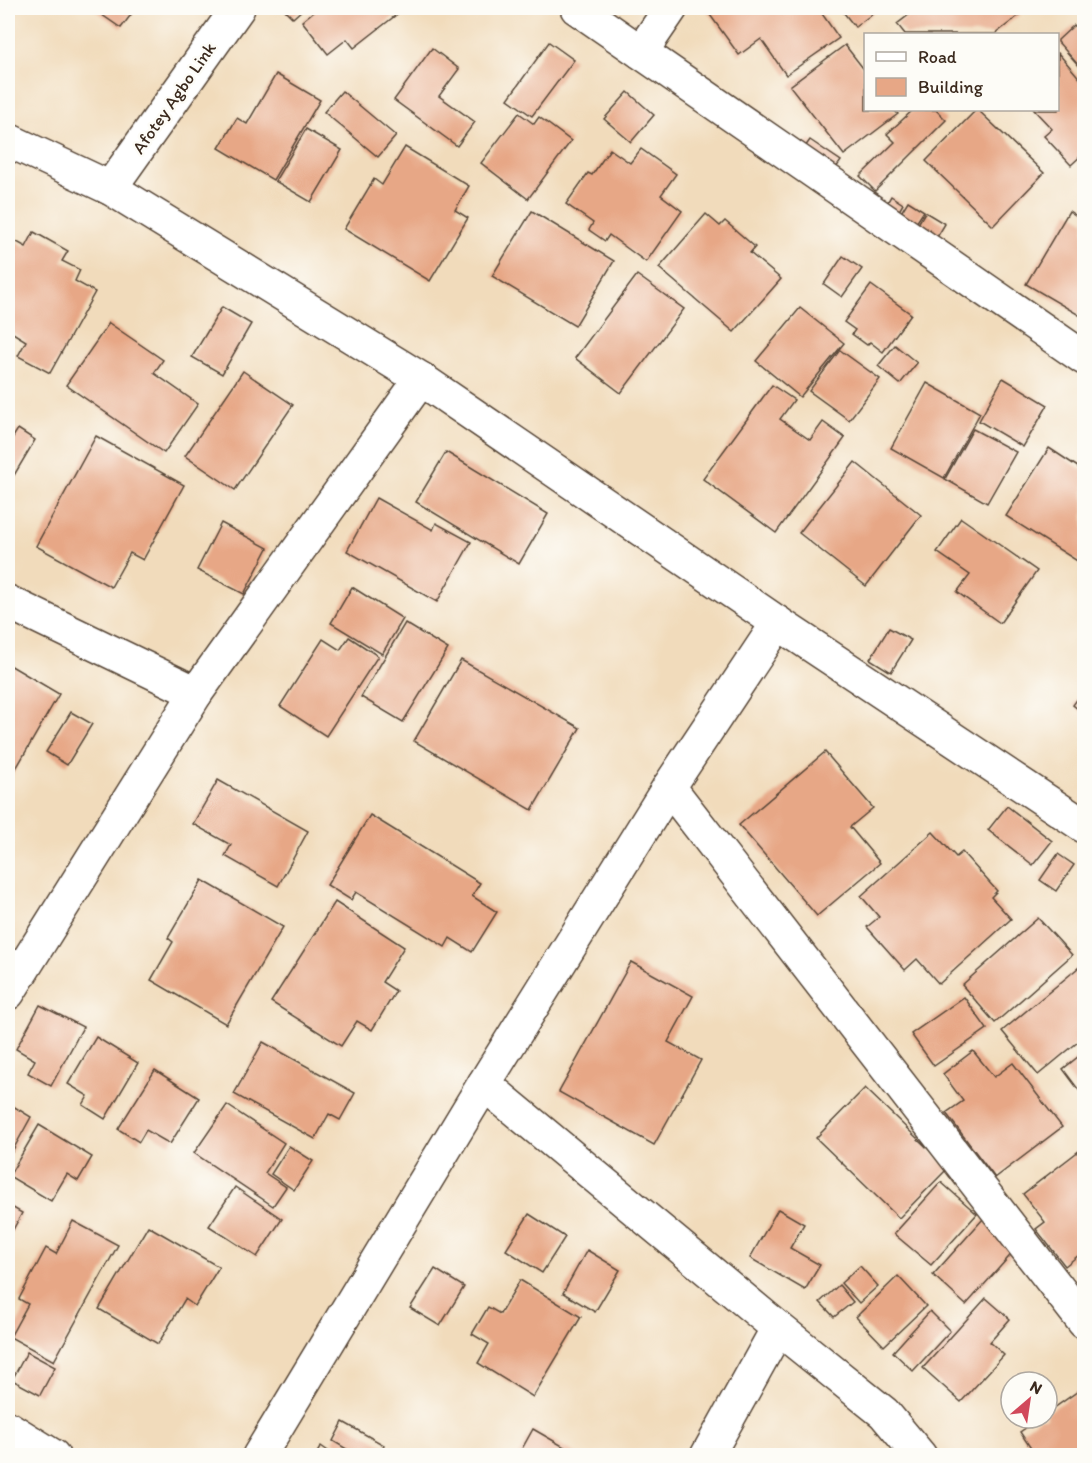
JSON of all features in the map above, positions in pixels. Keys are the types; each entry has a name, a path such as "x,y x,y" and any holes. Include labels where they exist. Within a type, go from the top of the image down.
{"street":[{"name":"Afotey Agbo Link","path":"110,188 238,8"},
{"path":"577,8 1084,358"},
{"path":"641,52 671,8"},
{"path":"8,140 110,188 421,379 778,623 1084,826"},
{"path":"8,993 196,693 421,379"},
{"path":"8,602 196,693"},
{"path":"259,1455 484,1084 669,787 778,623"},
{"path":"669,787 1084,1322"},
{"path":"484,1084 884,1413 920,1455"},
{"path":"707,1455 778,1328"},
{"path":"8,1428 53,1455"}],"building":[{"path":"92,8 136,8 121,28"},
{"path":"283,8 304,8 293,18"},
{"path":"318,8 405,8 354,48 347,39 328,54 302,21"},
{"path":"705,8 818,8 839,38 786,75 761,39 739,55"},
{"path":"840,8 880,8 855,27"},
{"path":"918,8 1016,8 1021,14 996,33 904,33 897,24"},
{"path":"1074,25 1084,37 1084,63 1080,67 1059,43 1059,39"},
{"path":"549,42 574,60 532,116 508,99"},
{"path":"845,45 864,69 864,111 895,111 898,114 844,155 790,86"},
{"path":"432,48 459,69 439,96 475,122 457,146 394,100"},
{"path":"1059,54 1082,81 1084,79 1084,153 1071,165 1044,136 1052,129 1035,111 1059,111"},
{"path":"276,74 320,100 273,180 219,148 237,118 247,124"},
{"path":"342,91 396,136 378,157 324,112"},
{"path":"628,92 654,115 631,142 604,119"},
{"path":"912,111 937,111 946,120 875,191 860,176 895,142 887,134"},
{"path":"975,111 979,111 1044,173 993,226 926,161"},
{"path":"519,113 534,124 539,117 571,141 528,199 481,163"},
{"path":"306,129 342,150 311,202 275,181"},
{"path":"810,140 841,161 828,179 797,158"},
{"path":"405,147 469,186 455,210 468,218 430,281 344,229 374,179 382,185"},
{"path":"610,149 630,163 641,149 676,174 661,195 682,211 646,262 609,235 605,241 589,230 593,223 566,204 588,173 592,175"},
{"path":"891,196 903,204 892,223 880,215"},
{"path":"908,201 924,211 909,234 894,224"},
{"path":"532,211 614,261 575,326 492,276"},
{"path":"1069,211 1084,221 1084,318 1026,284"},
{"path":"925,212 945,224 931,247 911,236"},
{"path":"706,214 720,226 725,221 755,247 750,253 781,279 734,332 659,268"},
{"path":"34,232 68,251 62,261 80,270 75,281 95,292 50,373 18,356 26,341 8,330 8,237 26,247"},
{"path":"843,256 862,269 842,297 824,284"},
{"path":"637,275 684,309 621,393 575,358"},
{"path":"871,285 911,314 883,352 870,342 867,345 852,334 855,330 844,322"},
{"path":"222,307 251,324 222,374 192,357"},
{"path":"800,308 844,343 800,397 756,361"},
{"path":"109,323 163,360 154,373 198,404 164,453 66,385"},
{"path":"895,345 917,363 900,384 878,366"},
{"path":"840,350 880,379 849,420 809,391"},
{"path":"243,371 293,405 235,490 185,456"},
{"path":"1003,378 1048,405 1023,447 979,421"},
{"path":"927,383 980,413 944,478 891,448"},
{"path":"772,385 794,400 780,419 810,440 823,422 845,438 776,533 703,479"},
{"path":"18,429 35,440 13,477 8,474 8,445"},
{"path":"973,429 1016,452 987,503 945,479"},
{"path":"96,436 184,485 143,560 130,553 111,587 36,546"},
{"path":"1049,448 1084,471 1084,561 1082,564 1006,516"},
{"path":"446,452 548,514 519,564 416,502"},
{"path":"855,462 921,515 866,586 799,533"},
{"path":"376,498 433,530 436,523 471,542 437,602 347,551"},
{"path":"961,518 1037,571 1000,623 957,592 970,575 937,552"},
{"path":"221,523 268,548 244,594 197,570"},
{"path":"352,587 403,619 382,654 331,623"},
{"path":"405,623 448,649 403,722 361,697"},
{"path":"889,628 911,640 891,672 870,659"},
{"path":"349,637 378,656 326,736 280,706 323,639 340,650"},
{"path":"461,660 580,728 532,810 414,741"},
{"path":"8,664 59,694 10,779 8,777"},
{"path":"1084,690 1084,714 1073,705"},
{"path":"71,712 92,724 67,765 46,752"},
{"path":"825,752 873,808 850,827 880,863 817,916 739,825"},
{"path":"218,780 308,831 278,886 225,856 231,845 193,824"},
{"path":"1007,806 1052,841 1033,865 988,830"},
{"path":"370,815 480,883 472,896 497,912 472,952 450,938 445,947 356,892 351,900 327,885"},
{"path":"933,832 956,857 962,852 997,891 991,897 1011,919 939,984 917,959 905,970 867,927 879,917 861,896"},
{"path":"1058,854 1074,865 1056,891 1040,880"},
{"path":"202,880 283,927 226,1024 151,980 173,942 168,938"},
{"path":"335,902 404,947 382,982 396,991 372,1030 357,1021 341,1046 271,1002"},
{"path":"1038,918 1072,955 995,1023 962,985"},
{"path":"631,962 693,996 668,1042 701,1060 654,1145 559,1092"},
{"path":"1084,963 1084,1037 1038,1075 1002,1031"},
{"path":"964,997 987,1029 934,1066 911,1034"},
{"path":"40,1005 83,1027 51,1086 28,1073 35,1060 16,1049"},
{"path":"96,1037 138,1063 105,1119 83,1105 88,1096 68,1084"},
{"path":"263,1042 355,1093 340,1120 329,1114 315,1139 234,1094"},
{"path":"973,1051 994,1077 1013,1063 1062,1127 995,1178 946,1113 963,1101 943,1074"},
{"path":"1084,1052 1084,1097 1063,1069"},
{"path":"155,1070 199,1098 170,1144 146,1130 139,1142 118,1129"},
{"path":"865,1088 948,1168 899,1218 816,1138"},
{"path":"8,1103 31,1117 8,1159"},
{"path":"227,1105 284,1143 265,1173 286,1187 273,1206 194,1153"},
{"path":"39,1125 92,1157 78,1181 67,1174 51,1201 9,1176"},
{"path":"289,1146 313,1161 294,1190 271,1174"},
{"path":"1080,1150 1084,1156 1084,1251 1065,1266 1036,1229 1045,1222 1023,1194"},
{"path":"941,1182 977,1214 931,1265 894,1234"},
{"path":"235,1187 282,1219 257,1257 209,1226"},
{"path":"8,1205 22,1213 8,1239"},
{"path":"778,1209 804,1224 790,1248 820,1265 805,1290 750,1258"},
{"path":"529,1214 565,1237 542,1273 506,1250"},
{"path":"983,1219 1016,1249 966,1305 933,1275"},
{"path":"73,1221 118,1245 54,1361 10,1337 28,1304 19,1299 46,1248 56,1254"},
{"path":"148,1226 219,1267 195,1306 185,1299 158,1344 99,1309"},
{"path":"587,1250 620,1270 595,1312 563,1293"},
{"path":"860,1266 878,1286 859,1303 841,1283"},
{"path":"435,1269 464,1287 440,1326 410,1308"},
{"path":"898,1276 926,1306 884,1346 856,1317"},
{"path":"520,1280 581,1317 533,1397 478,1363 489,1344 472,1334 488,1307 500,1314"},
{"path":"839,1285 853,1302 834,1317 820,1302"},
{"path":"986,1298 1010,1319 990,1342 1004,1355 961,1402 923,1368"},
{"path":"930,1311 950,1331 913,1371 893,1352"},
{"path":"27,1352 55,1367 40,1395 12,1380"},
{"path":"1084,1387 1084,1456 1036,1456 1020,1432 1023,1430 1059,1430 1059,1405"},
{"path":"343,1422 384,1445 378,1456 354,1456 355,1454 333,1441"},
{"path":"533,1429 580,1456 518,1456"},
{"path":"321,1446 335,1456 315,1456"}]}
